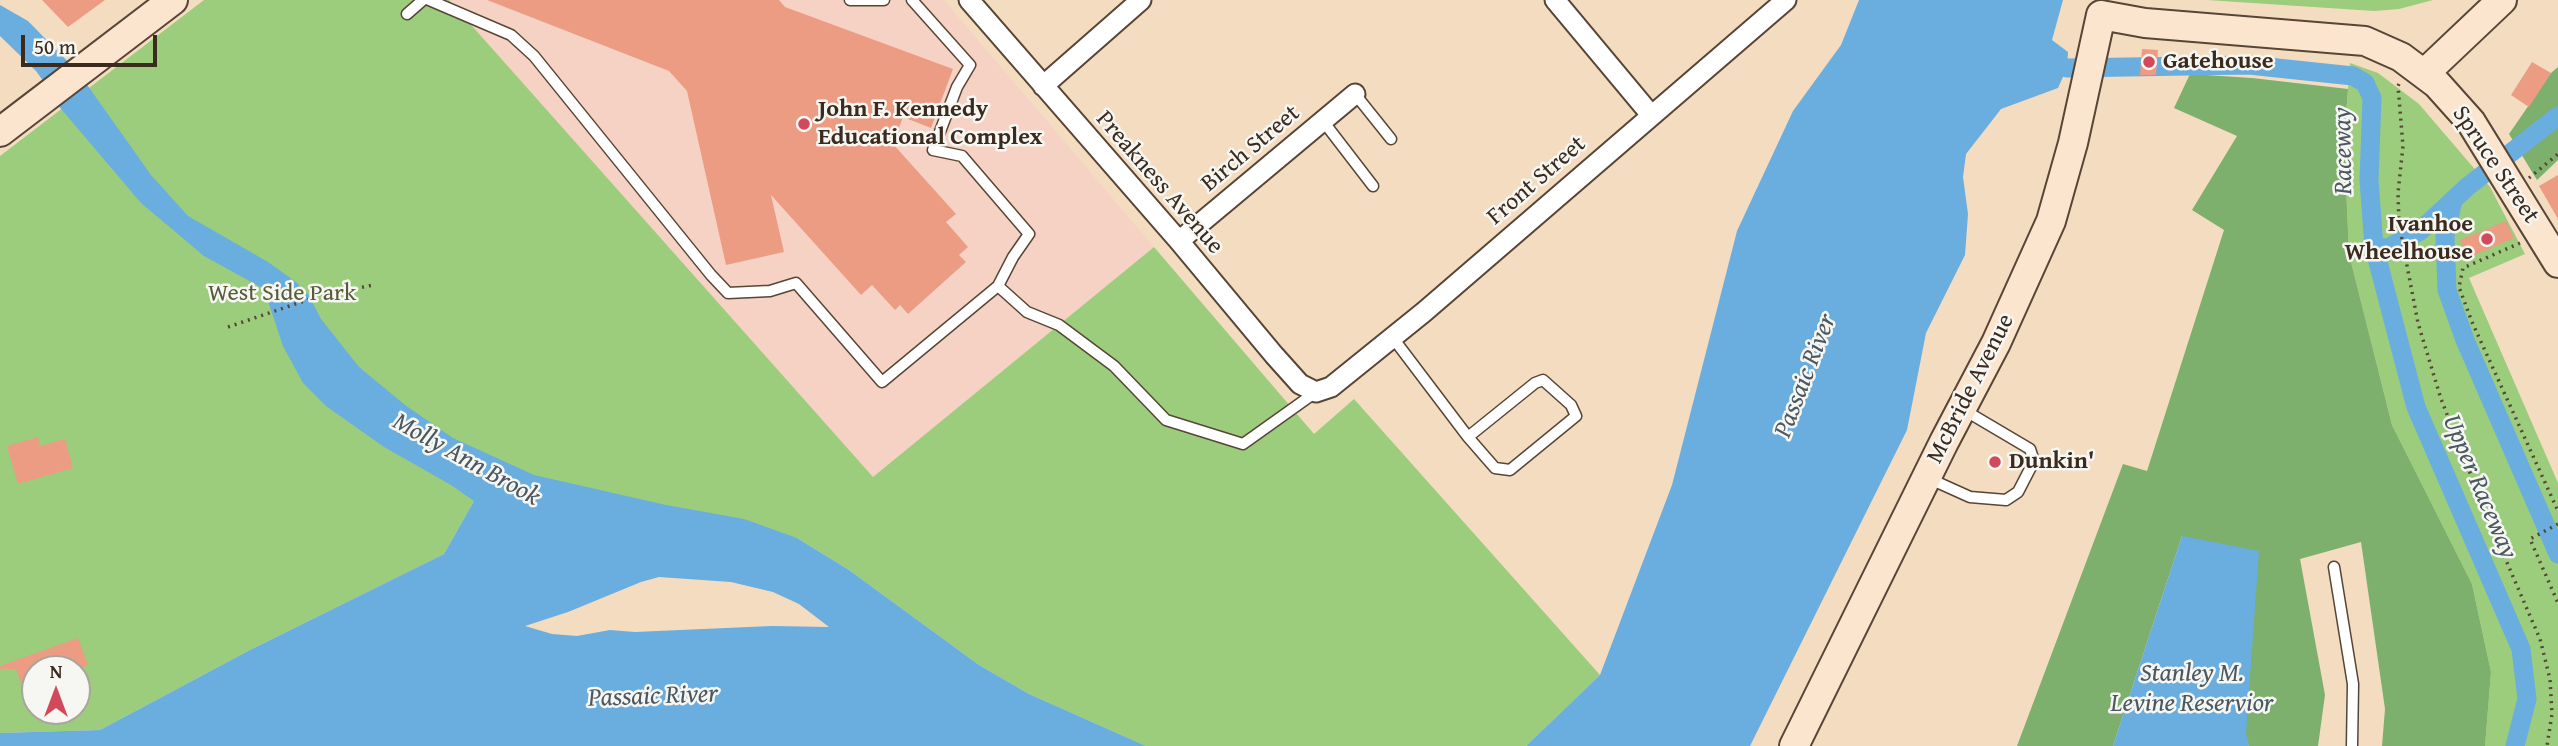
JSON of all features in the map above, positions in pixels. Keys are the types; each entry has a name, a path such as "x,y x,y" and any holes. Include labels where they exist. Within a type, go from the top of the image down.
{"main road":[{"path":"2419,70 2502,0"},
{"path":"0,132 86,66 156,5"},
{"name":"Spruce Street","path":"2093,8 2145,23 2365,41 2391,52 2419,70 2471,122 2558,263"},
{"name":"McBride Avenue","path":"1794,746 1996,343 2051,221 2093,54 2093,8"}],"street":[{"name":"Preakness Avenue","path":"969,0 1300,384 1316,391"},
{"path":"1042,86 1141,0"},
{"path":"1555,0 1651,115"},
{"name":"Front Street","path":"1316,391 1331,387 1392,338 1786,0"},
{"name":"Birch Street","path":"1179,241 1355,94"}],"lane":[{"path":"407,14 423,0"},
{"path":"429,0 511,35 534,56 711,275 729,293 770,291 796,284 882,382 998,286 1029,234 962,156 933,150 957,87 970,65 912,0"},
{"path":"850,0 884,0"},
{"path":"1355,94 1391,139"},
{"path":"1323,121 1373,186"},
{"path":"998,286 1027,312 1059,326 1114,366 1166,420 1243,444 1316,391"},
{"path":"1392,338 1417,366 1468,437 1495,468 1510,470 1576,416 1571,405 1543,380 1535,383 1468,437"},
{"path":"1926,478 1970,497 2006,500 2018,492 2024,482 2034,461 2030,449 1962,409"},
{"path":"2334,567 2353,684 2352,746"}],"path":[{"path":"2419,70 2398,86 2403,146 2398,194 2399,224 2404,254 2418,323 2441,399 2489,521 2540,639 2550,679 2552,714 2547,746"},
{"path":"2511,185 2558,154"},
{"path":"2542,235 2463,268 2459,287 2472,322 2558,512"},
{"path":"228,327 316,297 373,285"},
{"path":"2558,524 2530,539 2558,603"}],"shaded area":[{"name":"John F. Kennedy Educational Complex","path":"449,0 944,0 1154,247 873,478"}],"green space":[{"name":"West Side Park","path":"204,0 449,0 873,477 1154,247 1314,434 1354,399 1600,675 1526,746 1146,746 1029,694 979,665 849,570 797,538 474,501 444,554 250,650 100,730 0,733 0,156"},
{"path":"2207,0 2433,0 2399,9 2374,11"},
{"path":"2350,63 2378,73 2419,104 2490,187 2525,254 2469,278 2558,483 2558,746 2485,746 2491,672 2472,584 2392,425 2349,254 2344,140"},
{"path":"2558,67 2558,160 2537,180 2509,134 2551,73"},
{"path":"2190,74 2348,89 2344,140 2349,254 2392,425 2472,584 2491,672 2485,746 2382,746 2385,709 2361,542 2300,559 2325,695 2318,746 2249,746 2182,536 2113,746 2017,746 2123,464 2147,471 2224,230 2192,210 2237,136 2174,108"}],"water":[{"name":"Passaic River","path":"1859,0 2063,0 2052,40 2068,52 2067,68 2058,88 2001,109 1966,154 1963,177 1968,214 1965,255 1926,333 1907,430 1750,746 1526,746 1600,675 1672,485 1737,231 1793,111 1841,45"},
{"path":"0,5 28,21 78,72 151,175 188,216 268,262 296,282 308,294 321,319 359,367 405,405 453,438 534,475 666,505 744,519 797,538 849,570 979,665 1029,694 1146,746 0,746 0,733 100,730 250,650 444,554 474,501 384,447 326,406 303,383 283,346 264,289 204,256 141,203 51,97 52,93 36,71 0,36","holes":["659,577 731,582 773,592 799,604 829,627 772,626 635,632 610,630 577,636 552,634 525,626"]},
{"name":"Stanley M. Levine Reservior","path":"2182,536 2259,551 2246,733 2249,746 2113,746"}],"building":[{"path":"42,0 105,0 68,27"},
{"path":"487,0 779,0 785,7 953,69 931,128 903,117 893,144 956,214 946,222 968,247 959,255 966,262 908,314 900,305 895,310 872,285 861,295 771,195 784,252 726,265 687,91 669,71"},
{"name":"Gatehouse","path":"2142,49 2158,50 2156,75 2140,75"},
{"path":"2532,62 2551,73 2529,107 2511,95"},
{"path":"2558,175 2558,219 2539,186"},
{"name":"Ivanhoe Wheelhouse","path":"2506,221 2514,238 2468,258 2460,240"},
{"path":"38,437 40,446 65,439 73,468 18,484 7,446"},
{"path":"78,638 84,655 31,655"},
{"path":"21,658 21,683 16,669 0,669 0,666"}],"waterway":[{"name":"Upper Raceway","path":"2067,68 2249,65 2353,76 2365,83 2372,98 2369,180 2374,247 2416,407 2521,649 2527,699 2515,746"},
{"name":"Raceway","path":"2374,247 2388,248 2420,231 2467,187 2558,116"},
{"path":"2453,200 2445,236 2447,290 2465,340 2558,554"}],"place":[{"name":"Gatehouse","path":"2149,62"},
{"name":"John F. Kennedy Educational Complex","path":"804,124"},
{"name":"Ivanhoe Wheelhouse","path":"2487,239"},
{"name":"Dunkin'","path":"1995,462"}],"water label":[{"name":"Molly Ann Brook","path":"466,460"}]}
